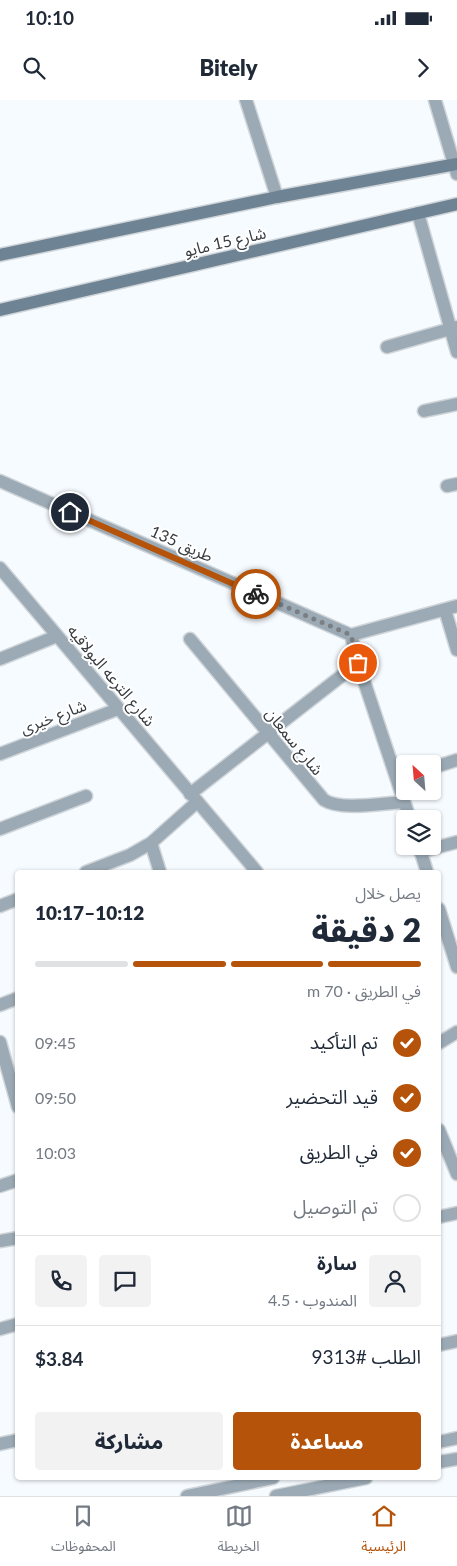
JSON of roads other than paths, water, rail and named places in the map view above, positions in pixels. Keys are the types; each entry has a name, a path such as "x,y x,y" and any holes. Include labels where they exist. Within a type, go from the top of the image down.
{"main road":[{"name":"شارع 15 مايو","path":"0,255 277,197 456,167"},
{"name":"شارع 15 مايو","path":"0,310 457,204"}],"street":[{"path":"246,100 277,197"},
{"path":"435,100 456,167"},
{"path":"418,212 454,328 457,352"},
{"path":"387,347 454,328"},
{"path":"424,411 457,404"},
{"name":"طريق 135","path":"0,481 351,635"},
{"name":"شارع الترعه البولاقيه","path":"0,568 255,870"},
{"path":"396,765 358,663 351,635 451,608 457,650"},
{"path":"0,659 58,636"},
{"name":"شارع سمعان","path":"190,639 319,795 330,804 343,806 404,802"},
{"path":"91,870 130,855 151,843 193,798 268,733 358,663"},
{"name":"شارع خيرى","path":"0,754 118,709"},
{"path":"441,765 457,760"},
{"path":"0,829 86,796"},
{"path":"404,802 407,810"},
{"path":"441,845 457,842"},
{"path":"151,843 159,870"},
{"path":"421,855 426,870"},
{"path":"0,906 15,900"},
{"path":"441,912 452,931 457,967"},
{"path":"0,1005 15,999"},
{"path":"441,1042 457,1032"},
{"path":"0,1042 15,1087"},
{"path":"441,1135 457,1174"},
{"path":"0,1186 15,1181"},
{"path":"441,1217 457,1213"},
{"path":"0,1241 15,1238"},
{"path":"0,1329 15,1325"},
{"path":"441,1345 457,1341"},
{"path":"441,1442 457,1438"},
{"path":"0,1444 15,1441"},
{"path":"441,1462 457,1459"},
{"path":"187,1496 245,1486 266,1480"},
{"path":"276,1496 356,1480"}]}
